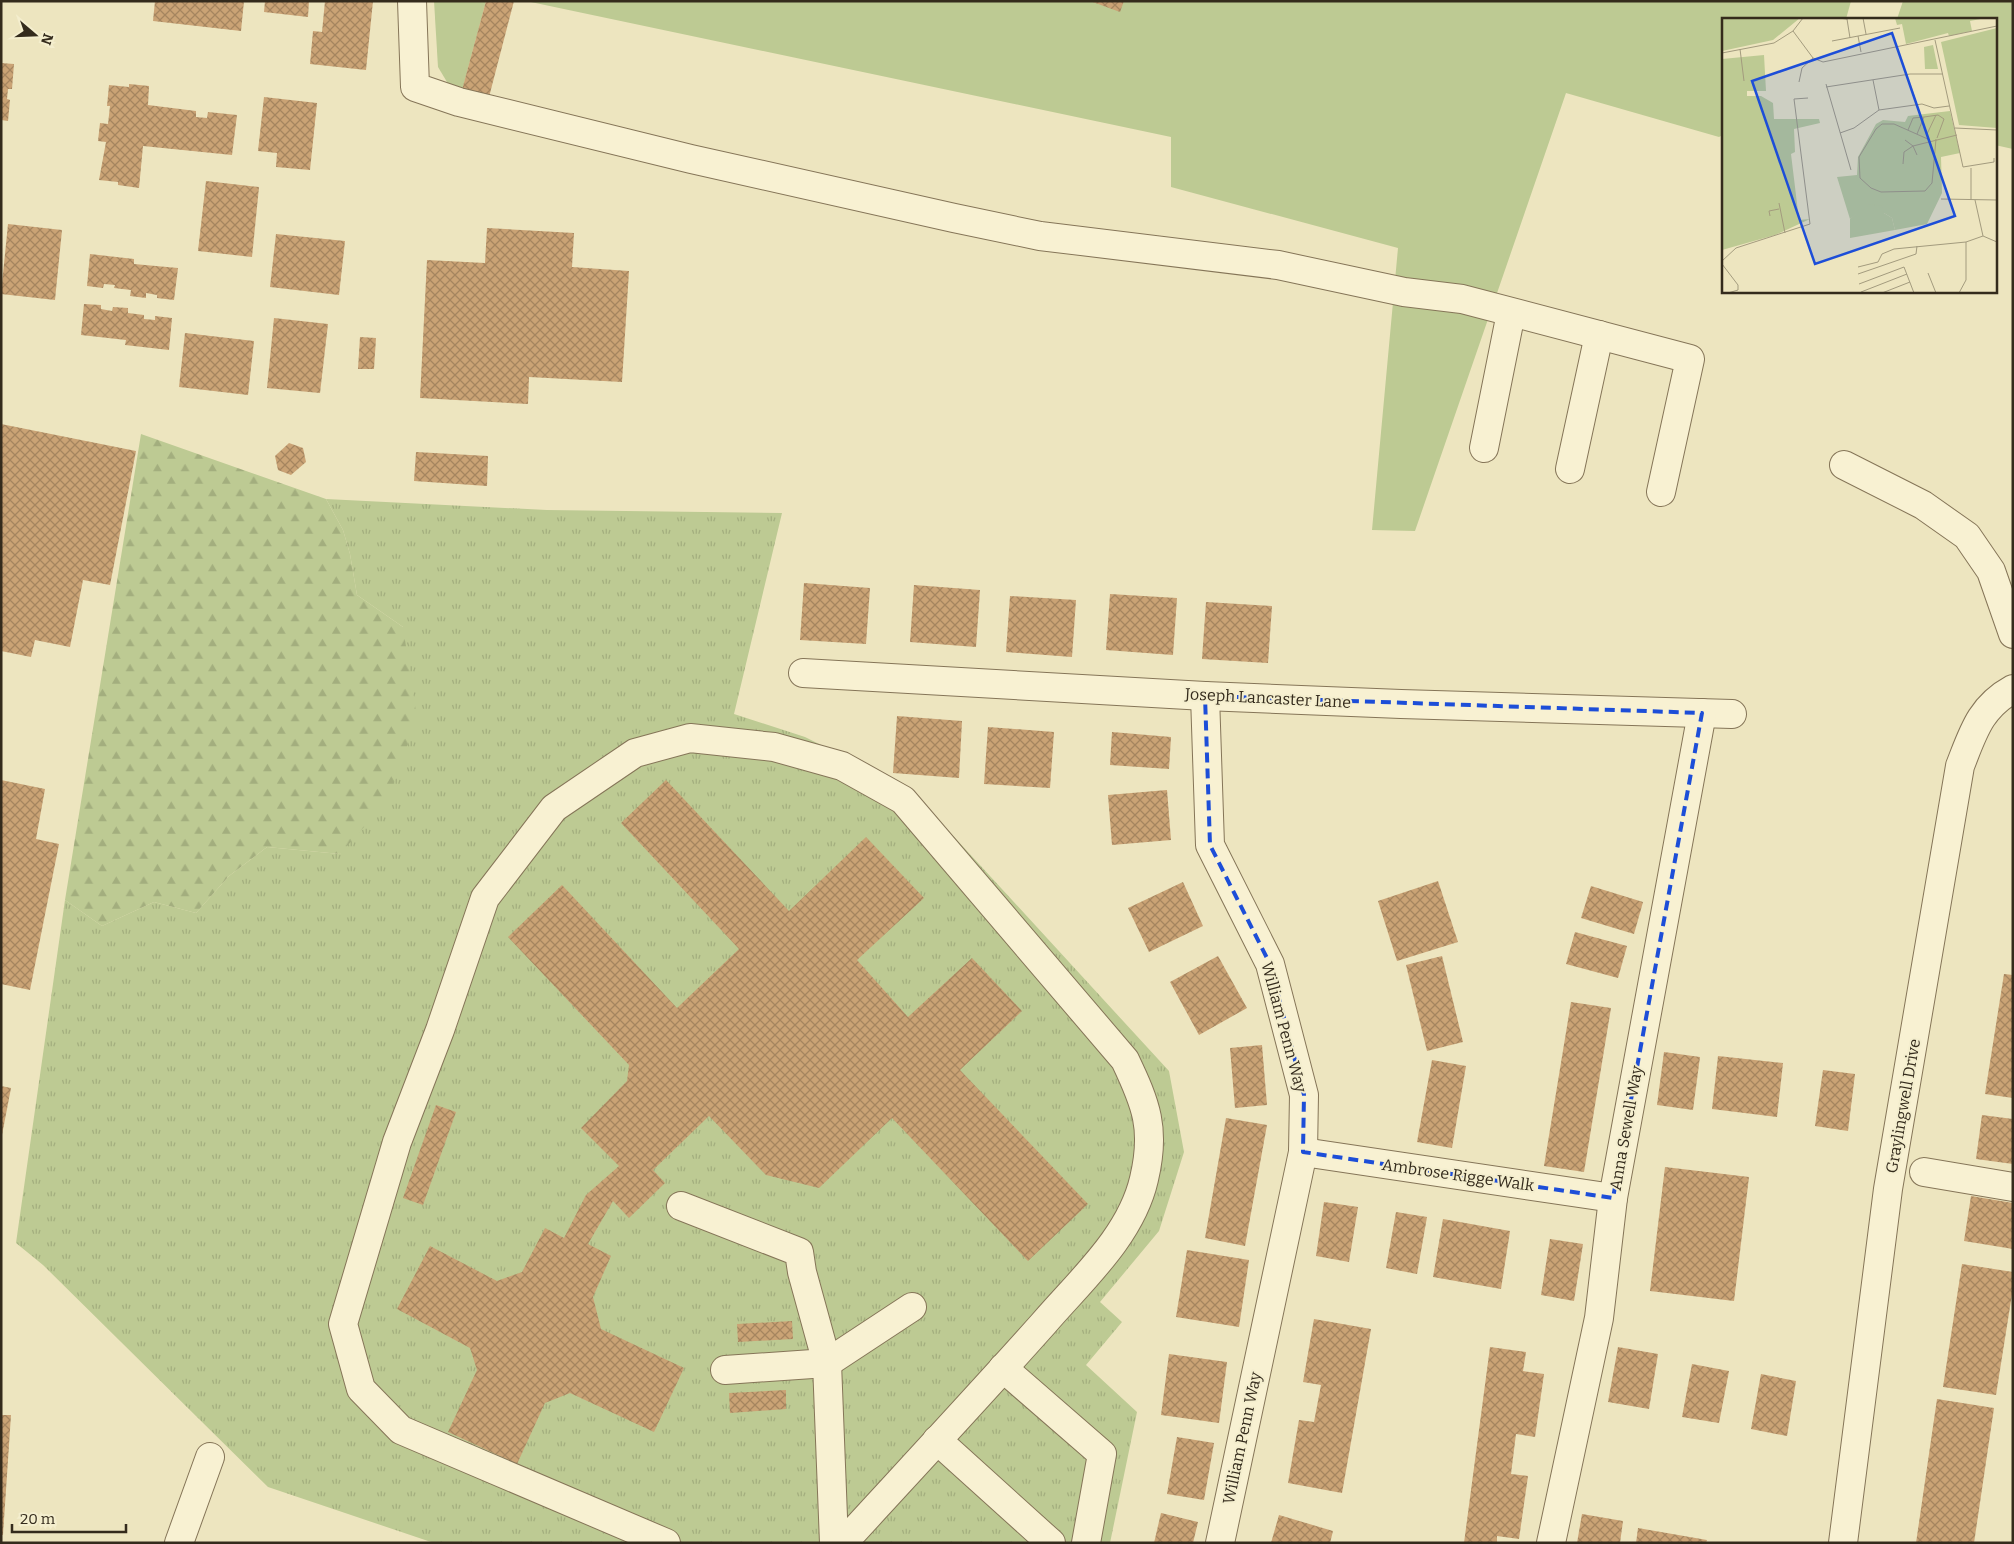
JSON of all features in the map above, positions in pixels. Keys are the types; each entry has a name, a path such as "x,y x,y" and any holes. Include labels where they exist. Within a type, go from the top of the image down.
{"street":[{"path":"412,1 415,87 459,102 778,179 1040,236 1278,265 1404,292 1462,299 1690,359 1661,492"},
{"path":"1484,448 1511,313"},
{"path":"1570,469 1598,335"},
{"path":"1844,465 1922,505 1967,536 1990,571 2013,634"},
{"name":"Joseph Lancaster Lane","path":"803,673 1205,696 1732,714"},
{"name":"Graylingwell Drive","path":"1843,1543 1888,1189 1960,766 1976,725 1997,698 2013,689"},
{"name":"William Penn Way","path":"1205,696 1210,845 1270,964 1304,1095 1303,1152 1220,1543"},
{"name":"Anna Sewell Way","path":"1551,1543 1599,1318 1613,1198 1702,713"},
{"path":"666,1543 401,1430 361,1389 343,1324 397,1142 440,1030 485,898 554,808 634,753 690,738 774,747 842,766 903,800 1125,1060 1143,1099 1151,1140 1144,1180 1129,1220 1104,1254 1004,1368 842,1543"},
{"name":"Ambrose Rigge Walk","path":"1303,1152 1613,1198"},
{"path":"1924,1172 2013,1187"},
{"path":"681,1206 799,1252 802,1272 827,1363 834,1543"},
{"path":"725,1370 827,1363 912,1307"},
{"path":"1004,1368 1102,1454 1086,1543"},
{"path":"937,1440 1051,1543"},
{"path":"179,1543 210,1457"}],"highlighted area":[{"path":"1205,696 1702,713 1613,1198 1303,1152 1304,1095 1270,964 1210,845"}],"green space":[{"path":"434,1 486,1 459,102 438,67"},
{"path":"526,1 1851,1 1846,18 1722,18 1722,136 1719,137 1566,93 1415,531 1372,530 1398,248 1171,187 1171,137"},
{"path":"1903,1 2013,1 2013,149 1996,145 1996,18 1897,18"},
{"path":"141,434 326,499 343,530 350,554 357,595 403,627 417,718 388,800 340,854 267,847 229,876 196,913 154,902 102,926 65,900"},
{"path":"326,499 547,510 782,513 734,714 805,737 911,790 1169,1071 1184,1152 1159,1231 1100,1302 1122,1322 1086,1365 1137,1412 1110,1543 434,1543 268,1487 43,1265 16,1243 65,900 102,926 154,902 196,913 229,876 267,847 340,854 403,627 357,595 350,554 343,530"}],"building":[{"path":"155,1 244,1 241,31 153,21"},
{"path":"265,1 309,1 308,17 264,12"},
{"path":"325,1 373,1 366,70 310,64 313,31 322,32"},
{"path":"486,1 514,1 489,97 462,90"},
{"path":"1090,1 1124,1 1120,12"},
{"path":"1,63 14,64 12,89 8,89 7,99 10,100 8,121 1,120"},
{"path":"129,84 149,86 148,105 196,111 196,117 207,118 208,112 237,115 232,155 143,146 139,188 118,185 118,182 99,180 106,142 98,141 100,123 108,124 110,106 107,106 109,85 129,87"},
{"path":"264,97 317,103 310,170 276,167 277,153 258,151"},
{"path":"206,181 259,187 252,257 198,251"},
{"path":"8,224 62,230 55,300 1,294"},
{"path":"487,228 574,233 572,267 629,271 622,382 529,377 528,404 420,398 427,260 485,263"},
{"path":"276,234 345,241 339,295 270,287"},
{"path":"90,254 134,259 134,264 178,268 174,300 157,298 157,295 146,293 146,298 130,296 131,290 114,288 115,285 104,284 103,288 87,286"},
{"path":"84,304 101,305 101,309 112,311 113,307 128,308 128,313 144,315 144,319 155,320 155,316 172,318 169,350 125,345 126,340 81,335"},
{"path":"274,318 328,324 320,393 267,388"},
{"path":"185,333 254,341 248,395 179,387"},
{"path":"360,337 376,338 374,369 358,369"},
{"path":"1,424 136,451 110,585 83,580 70,647 35,640 31,657 1,651"},
{"path":"289,443 303,448 306,462 291,475 278,470 275,456"},
{"path":"416,452 488,456 487,486 414,481"},
{"path":"804,583 870,588 866,644 800,640"},
{"path":"914,585 980,590 976,647 910,642"},
{"path":"1110,594 1177,598 1173,655 1106,650"},
{"path":"1010,596 1076,600 1072,657 1006,652"},
{"path":"1206,602 1272,606 1268,663 1202,659"},
{"path":"897,716 962,721 959,778 893,773"},
{"path":"988,727 1054,732 1050,788 984,784"},
{"path":"1112,732 1171,737 1169,769 1110,765"},
{"path":"1,780 45,789 36,839 59,844 30,990 1,984"},
{"path":"666,780 789,911 866,837 924,898 857,960 908,1017 972,958 1022,1011 960,1070 1088,1204 1028,1261 892,1118 819,1188 766,1175 709,1116 653,1170 665,1183 629,1218 613,1201 588,1244 611,1256 593,1297 601,1329 684,1368 654,1432 570,1393 545,1403 517,1464 448,1432 477,1370 470,1348 397,1309 430,1246 497,1281 522,1272 545,1228 564,1238 586,1195 619,1166 581,1128 627,1081 629,1065 508,937 562,885 677,1008 739,949 621,823"},
{"path":"1167,790 1171,840 1112,845 1108,795"},
{"path":"1438,881 1458,942 1397,961 1378,901"},
{"path":"1183,882 1203,926 1149,952 1128,908"},
{"path":"1591,886 1643,902 1634,934 1581,918"},
{"path":"1575,932 1627,946 1618,978 1566,964"},
{"path":"1218,956 1247,1008 1199,1035 1170,982"},
{"path":"1442,956 1463,1042 1427,1051 1406,965"},
{"path":"2004,974 2013,975 2013,1098 1985,1094"},
{"path":"1571,1002 1611,1008 1584,1172 1544,1166"},
{"path":"1262,1045 1267,1105 1235,1108 1230,1048"},
{"path":"1664,1052 1700,1057 1693,1110 1657,1105"},
{"path":"1718,1056 1783,1063 1777,1117 1712,1109"},
{"path":"1432,1060 1466,1066 1452,1148 1417,1142"},
{"path":"1823,1070 1855,1074 1848,1131 1815,1126"},
{"path":"1,1086 11,1088 2,1135 1,1135"},
{"path":"436,1105 456,1112 423,1205 403,1198"},
{"path":"1982,1115 2013,1119 2013,1164 1976,1159"},
{"path":"1226,1118 1267,1125 1245,1246 1205,1238"},
{"path":"1665,1167 1749,1177 1734,1301 1650,1291"},
{"path":"1971,1196 2013,1203 2013,1249 1964,1241"},
{"path":"1324,1202 1358,1207 1349,1262 1316,1256"},
{"path":"1396,1212 1427,1217 1417,1274 1386,1268"},
{"path":"1443,1219 1510,1231 1501,1289 1433,1277"},
{"path":"1550,1239 1583,1244 1574,1301 1541,1295"},
{"path":"1187,1250 1249,1260 1239,1327 1176,1317"},
{"path":"1962,1264 2013,1272 2013,1288 1996,1395 1943,1387"},
{"path":"1314,1319 1371,1329 1342,1493 1288,1483 1299,1420 1314,1422 1321,1385 1303,1382"},
{"path":"792,1321 793,1339 738,1342 737,1324"},
{"path":"1490,1347 1526,1352 1523,1371 1544,1374 1535,1437 1516,1434 1511,1474 1528,1476 1519,1539 1497,1536 1497,1543 1464,1543"},
{"path":"1618,1347 1658,1354 1649,1409 1608,1402"},
{"path":"1169,1354 1227,1362 1219,1423 1161,1415"},
{"path":"1692,1364 1729,1371 1719,1423 1682,1417"},
{"path":"1761,1374 1796,1381 1787,1436 1751,1429"},
{"path":"786,1390 786,1409 730,1413 729,1393"},
{"path":"1937,1399 1994,1408 1974,1543 1916,1543"},
{"path":"1,1415 11,1415 3,1535 1,1535"},
{"path":"1177,1437 1214,1443 1204,1500 1167,1494"},
{"path":"1161,1513 1198,1522 1193,1543 1154,1543"},
{"path":"1582,1514 1623,1521 1620,1543 1577,1543"},
{"path":"1279,1515 1333,1531 1330,1543 1271,1543"},
{"path":"1638,1528 1707,1540 1706,1543 1636,1543"}]}
